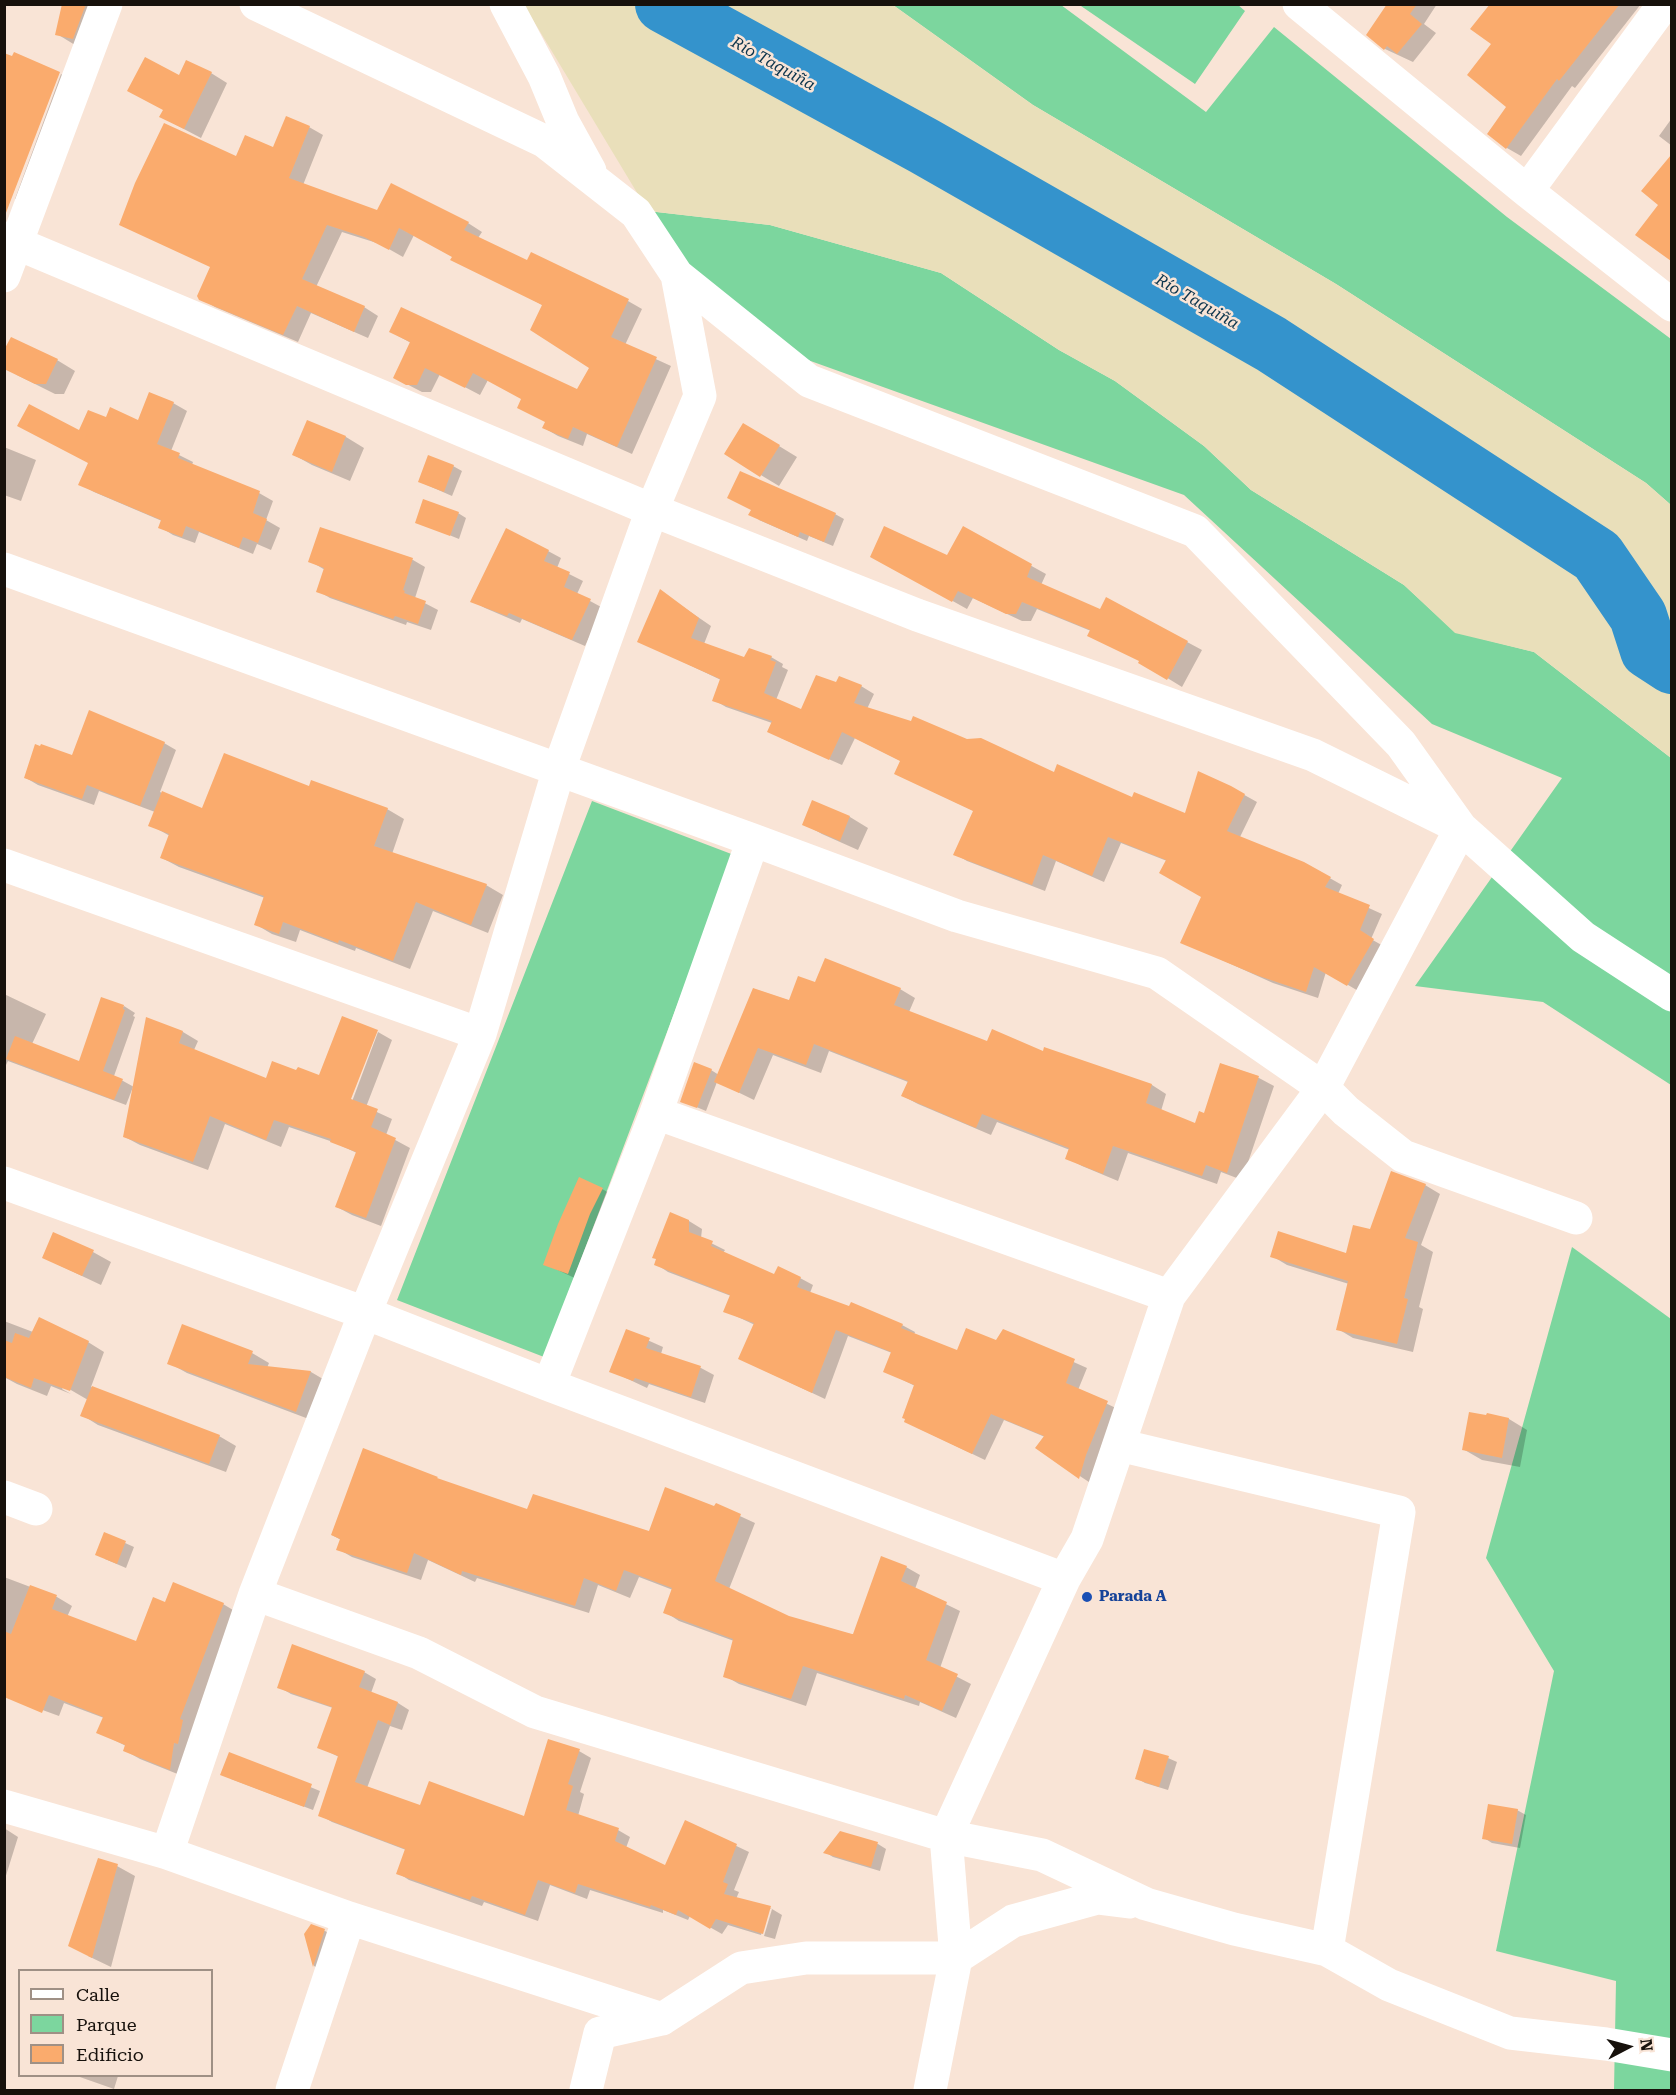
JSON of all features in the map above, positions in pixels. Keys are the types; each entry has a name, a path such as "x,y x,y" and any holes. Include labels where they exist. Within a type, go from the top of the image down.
{"street":[{"path":"4,276 10,241 106,4"},
{"path":"256,4 544,141 636,213 677,275 809,381 1195,531 1401,744 1461,828 1583,937 1671,995"},
{"path":"506,4 544,76 563,122 596,183"},
{"path":"1299,4 1527,191 1671,305"},
{"path":"1527,191 1664,4"},
{"path":"10,241 652,510 917,615 1313,755 1461,828"},
{"path":"167,1853 255,1594 365,1313 480,1034 559,769 652,510 700,396 677,275"},
{"path":"4,569 559,769 957,916 1157,973 1323,1088 1346,1112 1403,1156 1576,1218"},
{"path":"930,2091 956,1958 946,1836 1064,1579 1087,1539 1169,1296 1323,1088 1461,828"},
{"path":"549,1385 656,1113 753,840"},
{"path":"4,865 480,1034"},
{"path":"656,1113 1169,1296"},
{"path":"4,1183 365,1313 549,1385 1064,1579"},
{"path":"1119,1445 1400,1512 1327,1950"},
{"path":"4,1497 36,1509"},
{"path":"255,1594 419,1653 535,1712 946,1836 1042,1855 1146,1904"},
{"path":"4,1806 167,1853 349,1918 662,2019"},
{"path":"586,2091 600,2033 662,2019 741,1968 806,1958 956,1958 1013,1921 1098,1898 1146,1904 1234,1929 1327,1950 1389,1985 1510,2033 1606,2044 1671,2055"},
{"path":"292,2091 349,1918"}],"green space":[{"path":"1237,4 1245,11 1195,84 1082,5"},
{"path":"893,5 1061,5 1206,112 1274,27 1507,217 1671,339 1671,505 1646,483 1336,284 1033,105"},
{"path":"648,211 770,225 941,273 1059,350 1115,381 1204,446 1251,490 1404,585 1455,632 1534,652 1671,758 1671,1085 1543,1002 1415,986 1562,778 1432,724 1184,495 805,359 679,260"},
{"path":"592,801 734,855 544,1357 397,1300"},
{"path":"1572,1247 1671,1319 1671,2090 1614,2090 1616,1981 1496,1951 1554,1671 1486,1558"}],"sand":[{"path":"524,5 893,5 1033,105 1336,284 1646,483 1671,505 1671,758 1534,652 1455,633 1404,585 1251,490 1204,446 1115,381 1059,350 941,273 770,225 648,211"}],"building":[{"path":"62,4 86,4 73,39 55,35"},
{"path":"1387,4 1417,4 1410,14 1422,24 1397,54 1387,46 1384,50 1366,35"},
{"path":"1490,4 1620,4 1559,81 1557,79 1506,149 1487,134 1506,107 1467,75 1491,44 1470,29"},
{"path":"14,52 60,72 4,218 4,53 12,56"},
{"path":"145,57 179,75 186,60 212,72 184,129 159,117 163,110 127,91"},
{"path":"286,116 310,126 289,178 377,210 391,183 469,222 464,230 527,260 531,252 629,299 611,337 657,357 617,447 573,427 568,439 542,428 545,422 517,408 521,399 473,373 465,388 425,368 417,385 406,385 393,378 410,342 389,332 401,307 577,389 589,368 530,330 542,305 450,260 452,257 399,228 389,250 364,237 327,225 302,279 365,306 354,332 297,306 283,335 199,300 197,296 210,267 119,225 135,183 164,123 236,156 245,135 273,147"},
{"path":"1671,155 1671,261 1635,235 1658,205 1641,191"},
{"path":"11,337 58,359 46,384 35,384 4,369 4,350"},
{"path":"149,392 174,402 157,444 180,453 178,458 260,491 253,513 267,519 258,543 243,537 239,548 186,526 182,537 158,528 161,520 78,485 88,463 17,426 29,404 79,430 88,410 106,417 110,407 138,420"},
{"path":"307,420 346,436 332,472 292,455"},
{"path":"743,423 780,445 760,477 724,454"},
{"path":"428,455 454,465 444,492 418,482"},
{"path":"740,471 836,513 824,542 800,532 798,537 748,515 751,510 727,498"},
{"path":"423,499 459,512 450,536 415,523"},
{"path":"884,526 947,555 963,526 1032,564 1027,577 1100,609 1106,597 1188,641 1167,680 1138,663 1139,661 1087,636 1090,630 1022,602 1016,614 1006,614 958,591 952,602 870,557"},
{"path":"320,527 413,558 403,590 404,593 426,601 418,624 395,616 393,619 316,592 324,568 308,562"},
{"path":"506,528 549,550 544,561 570,572 564,587 591,599 572,640 509,613 507,616 470,602"},
{"path":"660,589 699,618 691,638 744,657 749,648 772,656 770,660 776,662 764,693 801,709 816,675 836,682 839,676 862,685 854,703 911,721 913,716 967,739 981,738 1054,772 1057,764 1132,797 1134,792 1185,813 1198,771 1231,786 1245,794 1227,831 1304,862 1331,877 1325,887 1370,905 1360,930 1374,939 1347,986 1314,967 1306,992 1259,976 1180,943 1201,897 1159,873 1166,860 1108,837 1092,876 1043,855 1032,885 953,855 973,811 894,774 900,761 842,732 829,760 767,732 772,721 712,701 720,679 637,642"},
{"path":"89,710 165,742 140,806 87,785 82,799 24,778 35,744 72,755"},
{"path":"224,753 309,786 311,780 388,808 374,846 487,884 471,925 416,902 393,961 283,922 279,934 254,925 264,896 160,858 169,834 148,826 162,791 202,808"},
{"path":"812,800 850,816 840,841 802,825"},
{"path":"825,958 901,988 894,1005 987,1041 992,1029 1043,1051 1044,1047 1152,1084 1146,1103 1195,1123 1199,1111 1204,1113 1220,1063 1259,1076 1227,1173 1206,1165 1202,1176 1113,1146 1103,1174 1065,1159 1069,1148 982,1114 976,1128 901,1096 908,1081 814,1044 806,1065 758,1048 739,1093 714,1082 753,988 789,1000 798,976 815,982"},
{"path":"101,997 124,1005 125,1010 103,1071 123,1079 114,1100 6,1059 15,1036 79,1061"},
{"path":"342,1016 378,1030 351,1099 378,1109 371,1127 396,1138 366,1218 335,1207 356,1152 330,1142 331,1139 274,1120 266,1140 210,1116 193,1162 123,1137 146,1017 183,1031 179,1043 266,1078 272,1061 319,1075"},
{"path":"694,1062 712,1069 697,1108 680,1102"},
{"path":"1391,1171 1426,1184 1405,1238 1418,1242 1404,1298 1408,1299 1397,1344 1336,1330 1348,1281 1270,1257 1278,1231 1346,1253 1353,1225 1370,1229"},
{"path":"579,1177 603,1188 590,1214 568,1274 543,1265"},
{"path":"670,1212 689,1220 689,1232 713,1241 711,1246 774,1274 778,1266 801,1277 797,1287 849,1306 851,1302 903,1324 901,1328 957,1350 966,1328 996,1340 1003,1329 1075,1359 1066,1383 1108,1401 1086,1455 1079,1479 1035,1448 1044,1436 991,1414 972,1454 904,1422 905,1419 902,1418 914,1385 883,1372 891,1352 836,1330 812,1393 738,1359 754,1323 723,1312 730,1295 654,1265 656,1259 652,1258"},
{"path":"53,1232 94,1250 82,1276 42,1258"},
{"path":"39,1317 89,1341 70,1391 34,1378 31,1388 4,1377 4,1340 12,1343 15,1333 29,1338"},
{"path":"182,1324 253,1351 248,1364 311,1371 296,1412 167,1364"},
{"path":"626,1329 650,1338 646,1348 701,1366 691,1397 635,1378 633,1381 609,1372"},
{"path":"92,1386 220,1435 209,1464 80,1416"},
{"path":"1469,1412 1509,1418 1502,1458 1462,1450"},
{"path":"363,1448 437,1478 527,1509 533,1494 649,1531 665,1487 714,1506 716,1503 741,1514 715,1581 789,1616 852,1634 881,1556 907,1566 901,1581 947,1602 926,1660 958,1674 942,1711 905,1695 904,1699 803,1666 791,1699 723,1677 733,1639 663,1613 672,1588 624,1570 616,1591 584,1578 575,1606 462,1571 461,1575 414,1553 407,1573 336,1550 340,1539 331,1535"},
{"path":"104,1532 126,1541 117,1564 95,1555"},
{"path":"173,1582 224,1603 180,1719 183,1720 178,1744 174,1743 170,1770 123,1751 125,1745 96,1733 103,1717 49,1695 42,1713 4,1697 4,1631 11,1634 30,1585 57,1595 52,1609 136,1641 153,1597 165,1602"},
{"path":"292,1644 365,1671 359,1687 398,1702 390,1725 378,1720 355,1782 420,1805 429,1781 524,1816 548,1739 580,1749 568,1784 573,1786 566,1810 619,1828 615,1841 665,1865 685,1820 737,1844 723,1882 728,1884 724,1894 771,1906 763,1934 716,1919 710,1929 678,1910 676,1915 651,1905 650,1907 578,1884 575,1893 538,1880 525,1915 472,1896 470,1900 396,1874 405,1849 318,1816 338,1756 317,1748 332,1707 277,1688"},
{"path":"1144,1749 1169,1756 1159,1787 1135,1779"},
{"path":"229,1752 312,1784 304,1807 220,1775"},
{"path":"1488,1804 1518,1809 1512,1844 1482,1839"},
{"path":"840,1831 878,1842 871,1867 823,1853"},
{"path":"98,1858 118,1864 92,1958 68,1946"},
{"path":"311,1924 325,1929 313,1967 304,1934"}],"waterway":[{"name":"Río Taquiña","path":"664,4 924,146 1271,344 1597,556 1638,616 1649,650 1672,665"}],"place":[{"name":"Parada A","path":"1087,1597"}]}
